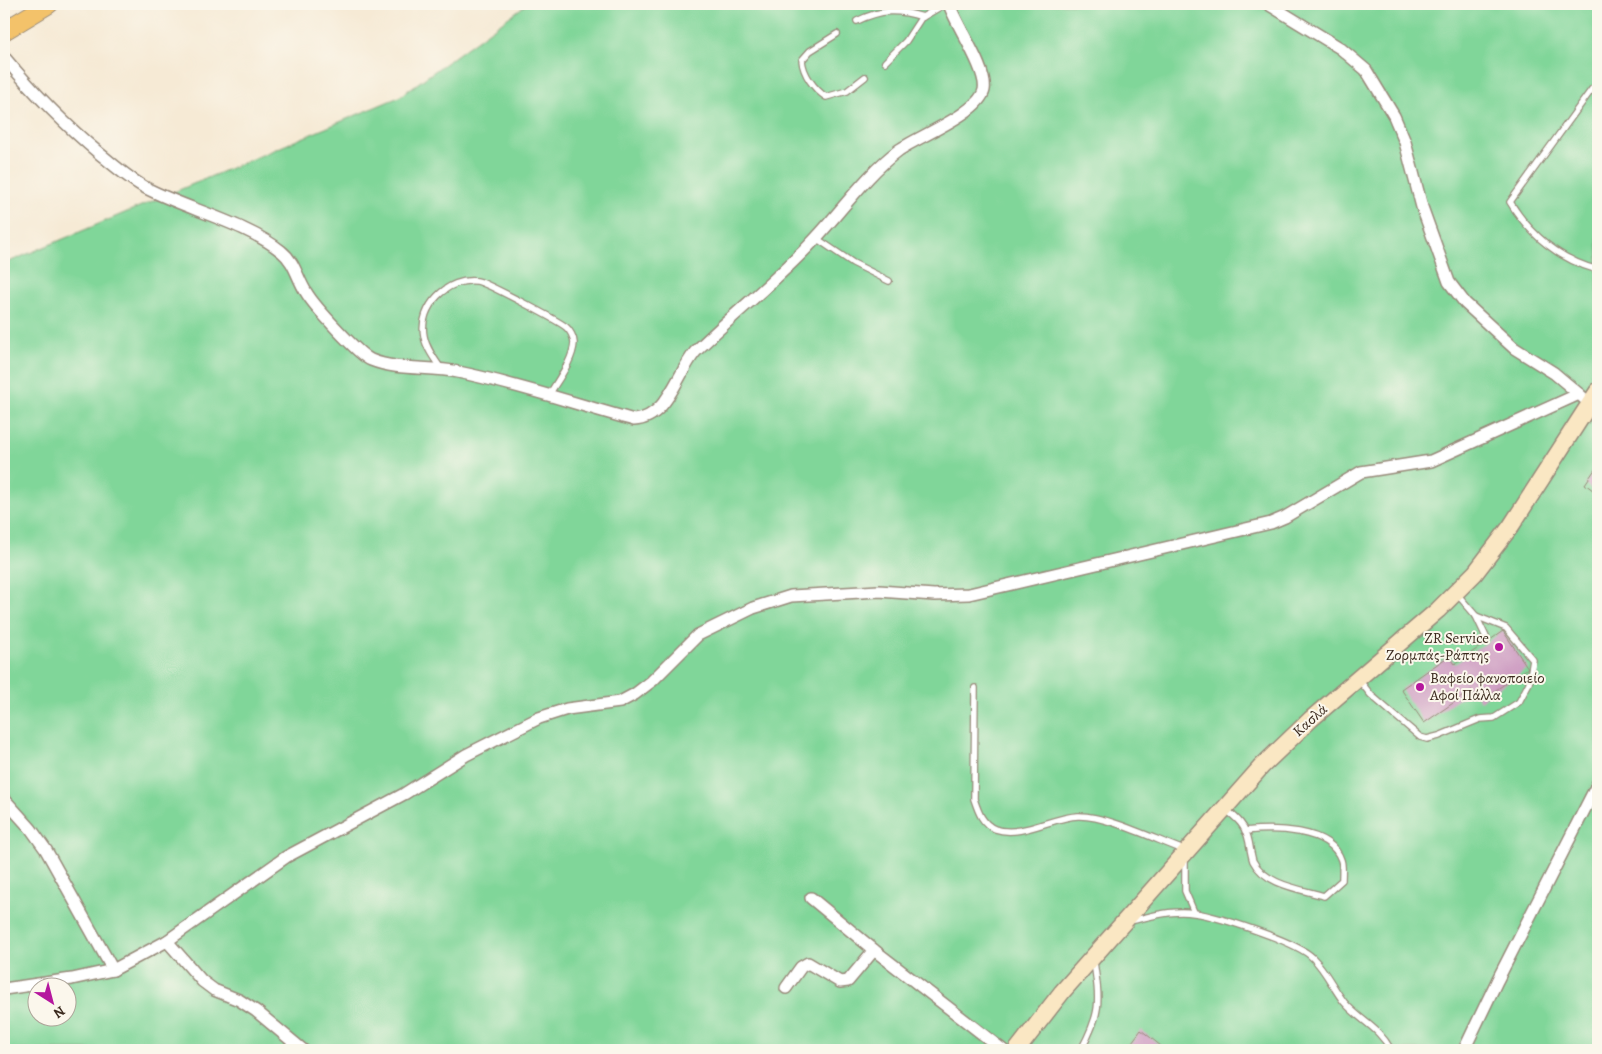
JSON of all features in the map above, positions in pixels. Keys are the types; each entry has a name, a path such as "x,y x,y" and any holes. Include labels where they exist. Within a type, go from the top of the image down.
{"main road":[{"path":"4,31 49,4"}],"street":[{"path":"4,57 59,119 128,176 148,188 235,226 280,250 292,263 301,285 314,304 361,355 393,366 442,370 527,387 634,420 654,414 661,408 694,352 816,238 886,162 926,133 967,112 981,98 985,80 947,4"},
{"path":"1268,4 1340,48 1366,70 1394,116 1405,142 1422,207 1449,282 1465,303 1514,348 1589,396"},
{"path":"4,989 72,979 113,970 167,941 286,857 404,794 466,755 538,718 567,709 620,702 635,694 652,682 698,635 753,608 792,596 879,591 934,595 970,594 1271,523 1286,517 1361,472 1431,461 1589,396"},
{"name":"Κασλά","path":"1017,1050 1123,922 1223,808 1284,744 1456,594 1493,552 1511,526 1589,396"},
{"path":"1464,1050 1598,783"},
{"path":"4,799 31,828 46,850 113,970"},
{"path":"812,898 874,950 1003,1050"},
{"path":"167,941 202,980 214,990 239,1000 256,1010 303,1050"},
{"path":"786,988 801,967 808,964 840,982 848,981 874,950"}],"lane":[{"path":"884,62 897,52 922,17 947,4"},
{"path":"857,21 880,12 901,10 922,17"},
{"path":"837,34 810,51 802,60 807,76 820,93 826,97 847,90 865,77"},
{"path":"1598,93 1592,89 1510,202 1521,220 1545,244 1560,254 1598,270"},
{"path":"816,238 852,264 889,280"},
{"path":"442,370 424,338 423,328 428,311 438,294 453,284 479,281 567,327 574,344 570,358 549,395"},
{"path":"1456,594 1476,616 1486,637"},
{"path":"1358,678 1371,695 1420,737 1427,739 1440,736 1480,719 1494,718 1518,702 1529,683 1532,660 1506,628 1476,616"},
{"path":"975,688 974,799 978,812 985,823 1003,831 1016,830 1079,816 1101,819 1186,851 1185,891 1194,912"},
{"path":"1223,808 1240,820 1245,830 1253,860 1260,870 1274,881 1324,896 1342,880 1341,859 1332,847 1316,837 1275,828 1245,830"},
{"path":"1123,922 1168,914 1194,912 1280,939 1301,948 1314,958 1345,1002 1371,1024 1385,1039 1391,1050"},
{"path":"1081,1050 1094,1025 1098,1012 1099,997 1093,957"}],"green space":[{"path":"527,4 1598,4 1598,1050 4,1050 4,264 399,97"}],"building":[{"path":"1598,465 1598,494 1585,484"},
{"path":"1503,631 1528,668 1480,701 1472,690 1424,723 1401,689 1449,656 1455,664"},
{"path":"1141,1030 1166,1050 1126,1050"}],"place":[{"name":"ZR Service Ζορμπάς-Ράπτης","path":"1499,647"},
{"name":"Βαφείο φανοποιείο Αφοί Πάλλα","path":"1420,687"}]}
